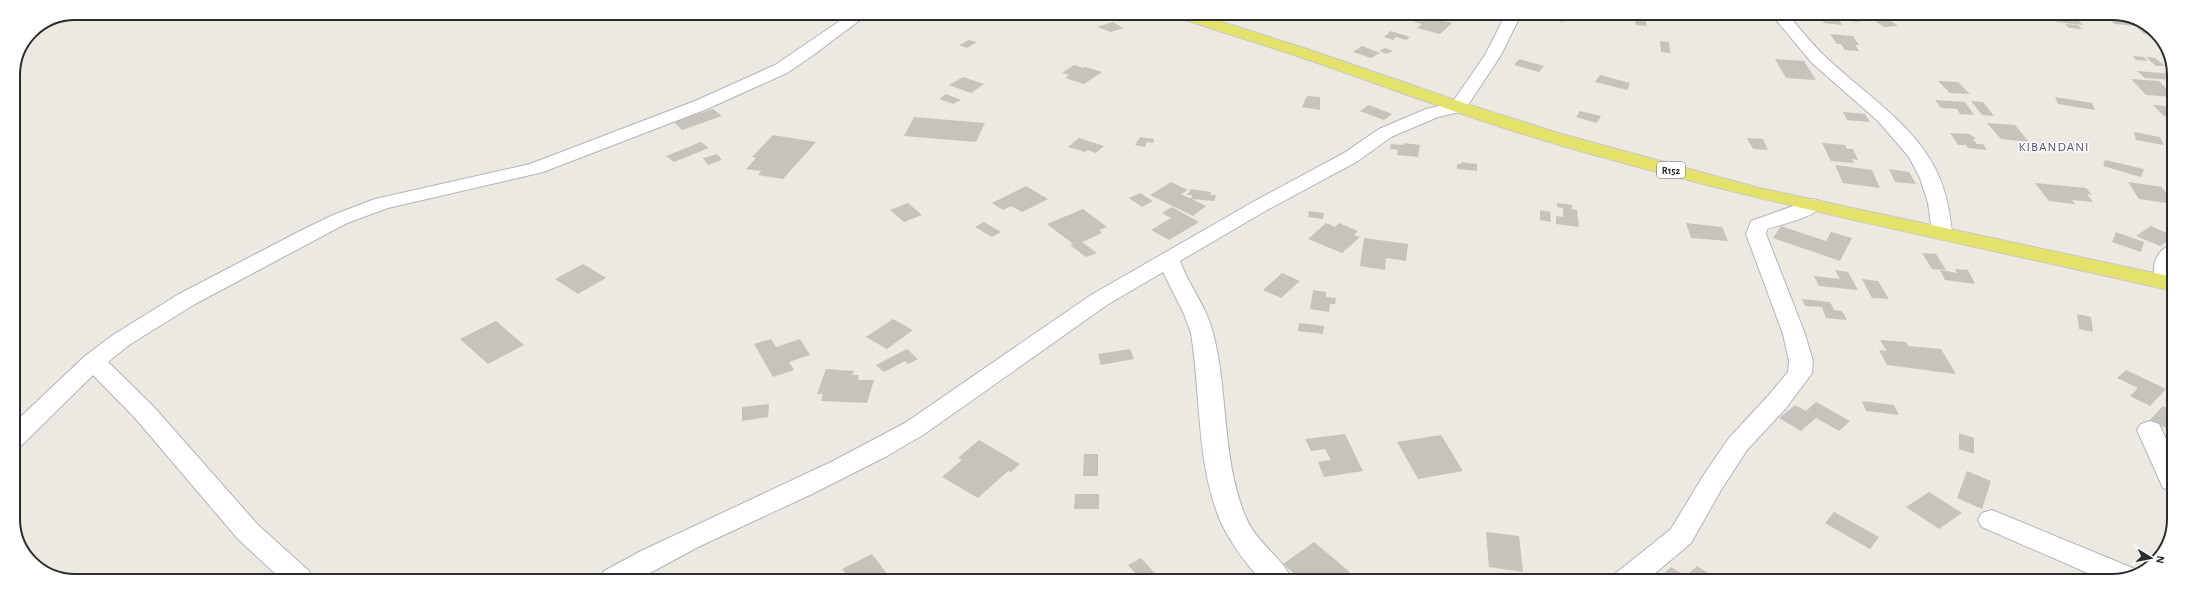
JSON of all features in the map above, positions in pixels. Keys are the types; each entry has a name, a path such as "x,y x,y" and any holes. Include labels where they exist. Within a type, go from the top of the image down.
{"main road":[{"name":"R152","path":"1200,20 1301,52 1458,107 1552,137 1650,164 1757,193 1942,232 2167,282"}],"street":[{"path":"20,432 93,361 121,340 175,305 243,268 340,219 382,203 536,168 578,153 753,83 806,54 852,20"},
{"path":"625,574 698,534 889,445 1099,300 1260,206 1351,157 1385,133 1432,113 1458,107 1493,55 1511,20"},
{"path":"1784,20 1822,64 1887,118 1909,142 1932,179 1942,210 1942,232"},
{"path":"1634,574 1681,536 1712,482 1738,444 1778,402 1800,373 1801,361 1794,334 1756,234 1758,225 1764,221 1791,215 1813,204"},
{"path":"2167,256 2164,265 2167,274"},
{"path":"1169,259 1172,272 1181,292 1196,315 1202,332 1212,396 1216,442 1226,500 1246,543 1273,574"},
{"path":"93,361 144,412 248,532 294,574"},
{"path":"2150,430 2167,469"},
{"path":"1992,520 2118,574"}],"building":[{"path":"1409,20 1440,20 1452,23 1440,34 1417,28 1422,24"},
{"path":"1551,20 1564,20 1564,22"},
{"path":"1635,20 1645,20 1647,26 1636,25"},
{"path":"1822,20 1839,20 1842,25 1824,23"},
{"path":"1839,20 1860,20 1861,22"},
{"path":"1874,20 1889,20 1898,26 1884,27"},
{"path":"2055,20 2078,20 2083,25 2057,22"},
{"path":"2111,21 2126,22 2136,26 2115,24"},
{"path":"1113,22 1123,28 1111,32 1097,27"},
{"path":"2065,24 2078,25 2082,29 2069,28"},
{"path":"2136,26 2149,34 2144,34"},
{"path":"1391,31 1410,37 1406,40 1396,37 1393,40 1384,37"},
{"path":"1830,34 1853,36 1859,45 1855,45 1859,51 1845,50 1841,44 1837,44"},
{"path":"969,40 977,42 967,48 959,45"},
{"path":"1660,41 1669,42 1670,53 1661,52"},
{"path":"1362,46 1380,53 1371,58 1353,52"},
{"path":"1385,48 1393,51 1387,54 1379,51"},
{"path":"2133,56 2144,57 2147,61 2136,60"},
{"path":"2146,57 2155,58 2165,66 2156,66"},
{"path":"1519,59 1544,66 1539,72 1514,65"},
{"path":"1775,59 1804,61 1816,80 1786,78"},
{"path":"1074,65 1102,72 1084,84 1065,78 1069,75 1062,73"},
{"path":"2137,71 2167,73 2167,80 2145,78"},
{"path":"1600,75 1630,83 1627,90 1595,82"},
{"path":"963,77 984,84 971,93 949,85"},
{"path":"2131,79 2159,81 2167,90 2167,96 2146,95"},
{"path":"1938,81 1958,82 1970,94 1950,93"},
{"path":"946,94 961,100 953,104 939,99"},
{"path":"1307,96 1320,97 1320,110 1302,107"},
{"path":"2055,97 2092,103 2095,110 2058,104"},
{"path":"1935,100 1965,102 1974,115 1960,114 1957,109 1941,108"},
{"path":"1971,101 1983,102 1994,116 1982,115"},
{"path":"1369,105 1392,114 1384,120 1360,111"},
{"path":"2153,105 2167,106 2167,116 2164,116"},
{"path":"713,109 722,116 682,130 674,122"},
{"path":"1580,111 1601,116 1597,123 1576,117"},
{"path":"1843,112 1865,114 1870,122 1847,120"},
{"path":"914,117 985,123 976,142 904,136"},
{"path":"1987,123 2015,125 2029,142 2001,139"},
{"path":"2134,132 2160,137 2164,145 2136,140"},
{"path":"1950,133 1969,134 1977,139 1973,139 1977,144 1983,144 1987,150 1968,148 1966,145 1958,145"},
{"path":"773,135 816,142 783,179 758,175 761,171 746,169 756,158 752,157"},
{"path":"1140,137 1154,139 1153,143 1147,142 1145,147 1135,145"},
{"path":"1079,138 1104,146 1096,153 1087,150 1085,152 1068,147"},
{"path":"1747,138 1763,139 1768,150 1753,149"},
{"path":"701,142 709,148 674,162 666,156"},
{"path":"1404,143 1420,145 1418,157 1397,155 1398,150 1390,149 1391,144 1403,145"},
{"path":"1822,143 1845,145 1847,149 1853,149 1858,160 1852,159 1854,163 1831,161"},
{"path":"717,154 722,160 708,165 703,158"},
{"path":"2105,160 2144,169 2141,177 2103,166"},
{"path":"1461,162 1477,164 1477,171 1457,169 1457,164 1461,164"},
{"path":"1835,165 1872,170 1880,188 1843,183"},
{"path":"1889,169 1909,172 1916,184 1895,182"},
{"path":"1171,182 1188,190 1181,194 1206,206 1193,216 1150,195"},
{"path":"2128,182 2162,187 2167,195 2167,203 2139,199"},
{"path":"2035,183 2086,188 2092,195 2087,194 2093,202 2072,200 2075,204 2049,201"},
{"path":"1026,186 1048,199 1022,212 1011,206 1003,210 992,203"},
{"path":"1191,189 1211,192 1210,195 1216,195 1214,201 1191,199 1192,195 1187,195"},
{"path":"1140,193 1153,201 1142,207 1129,198"},
{"path":"908,203 922,215 904,222 890,210"},
{"path":"1557,203 1572,205 1572,209 1577,210 1579,227 1556,224 1556,216 1563,217 1563,208 1557,207"},
{"path":"1172,207 1199,222 1169,240 1151,230 1171,218 1162,213"},
{"path":"1083,209 1107,227 1099,230 1102,233 1082,242 1097,253 1086,257 1070,245 1073,244 1047,224"},
{"path":"1540,210 1550,212 1551,222 1540,220"},
{"path":"1309,211 1324,213 1323,219 1308,217"},
{"path":"984,222 1001,232 992,237 975,227"},
{"path":"1326,223 1335,227 1339,223 1358,231 1354,235 1360,237 1342,253 1308,239"},
{"path":"1686,223 1722,227 1728,241 1691,238"},
{"path":"1781,226 1826,241 1831,232 1852,238 1840,261 1773,238"},
{"path":"2151,226 2167,233 2167,242 2160,246 2136,236"},
{"path":"2116,232 2144,242 2141,252 2112,242"},
{"path":"1364,238 1408,244 1406,261 1386,258 1385,270 1360,266"},
{"path":"1922,253 1936,254 1946,270 1932,269"},
{"path":"583,264 606,278 578,294 555,279"},
{"path":"1955,269 1968,270 1975,284 1945,280 1940,270 1957,273"},
{"path":"1835,270 1848,272 1858,290 1819,286 1814,276 1840,279"},
{"path":"1282,273 1300,281 1281,298 1263,290"},
{"path":"1862,279 1878,281 1889,299 1872,298"},
{"path":"1313,290 1326,292 1326,297 1336,298 1335,304 1330,304 1329,312 1310,309"},
{"path":"1802,299 1830,302 1834,310 1842,311 1847,320 1826,318 1822,307 1805,306"},
{"path":"2077,314 2091,317 2093,332 2079,329"},
{"path":"893,319 913,330 887,349 866,337"},
{"path":"496,321 524,345 488,364 460,339"},
{"path":"1299,323 1324,326 1323,334 1298,331"},
{"path":"771,339 776,347 800,339 810,355 789,362 794,370 773,377 754,344"},
{"path":"1880,340 1906,342 1908,346 1941,349 1956,374 1887,365 1879,350 1887,351"},
{"path":"907,349 918,359 908,364 905,361 884,372 876,365"},
{"path":"1130,349 1134,359 1101,365 1098,354"},
{"path":"826,369 854,371 852,375 859,375 858,380 874,380 867,403 821,401 823,394 817,394"},
{"path":"2126,370 2166,389 2150,406 2130,396 2138,388 2117,378"},
{"path":"1862,401 1894,405 1899,415 1866,411"},
{"path":"1816,402 1850,421 1839,431 1816,418 1801,431 1779,418 1795,405 1806,411"},
{"path":"769,404 768,417 742,421 742,407"},
{"path":"2163,406 2167,408 2167,428 2150,420"},
{"path":"1959,433 1974,438 1974,454 1959,449"},
{"path":"1345,434 1363,471 1324,477 1318,462 1331,460 1325,449 1311,451 1305,439"},
{"path":"1441,435 1463,471 1418,479 1397,442"},
{"path":"979,440 1020,464 1011,472 1008,471 978,498 942,477 962,460 958,458"},
{"path":"1084,454 1098,454 1098,476 1083,476"},
{"path":"1967,471 1991,481 1982,509 1957,498"},
{"path":"1929,492 1962,513 1939,529 1906,507"},
{"path":"1075,494 1099,494 1099,509 1074,509"},
{"path":"1834,512 1879,537 1870,549 1825,523"},
{"path":"1486,532 1519,536 1523,572 1489,567"},
{"path":"1314,542 1350,572 1347,574 1294,574 1283,564"},
{"path":"872,554 887,574 846,574 842,569"},
{"path":"1141,558 1156,574 1136,574 1128,565"},
{"path":"1697,566 1709,574 1688,574"},
{"path":"1671,567 1683,574 1664,574"}],"district":[{"name":"KIBANDANI","path":"2054,146"}]}
